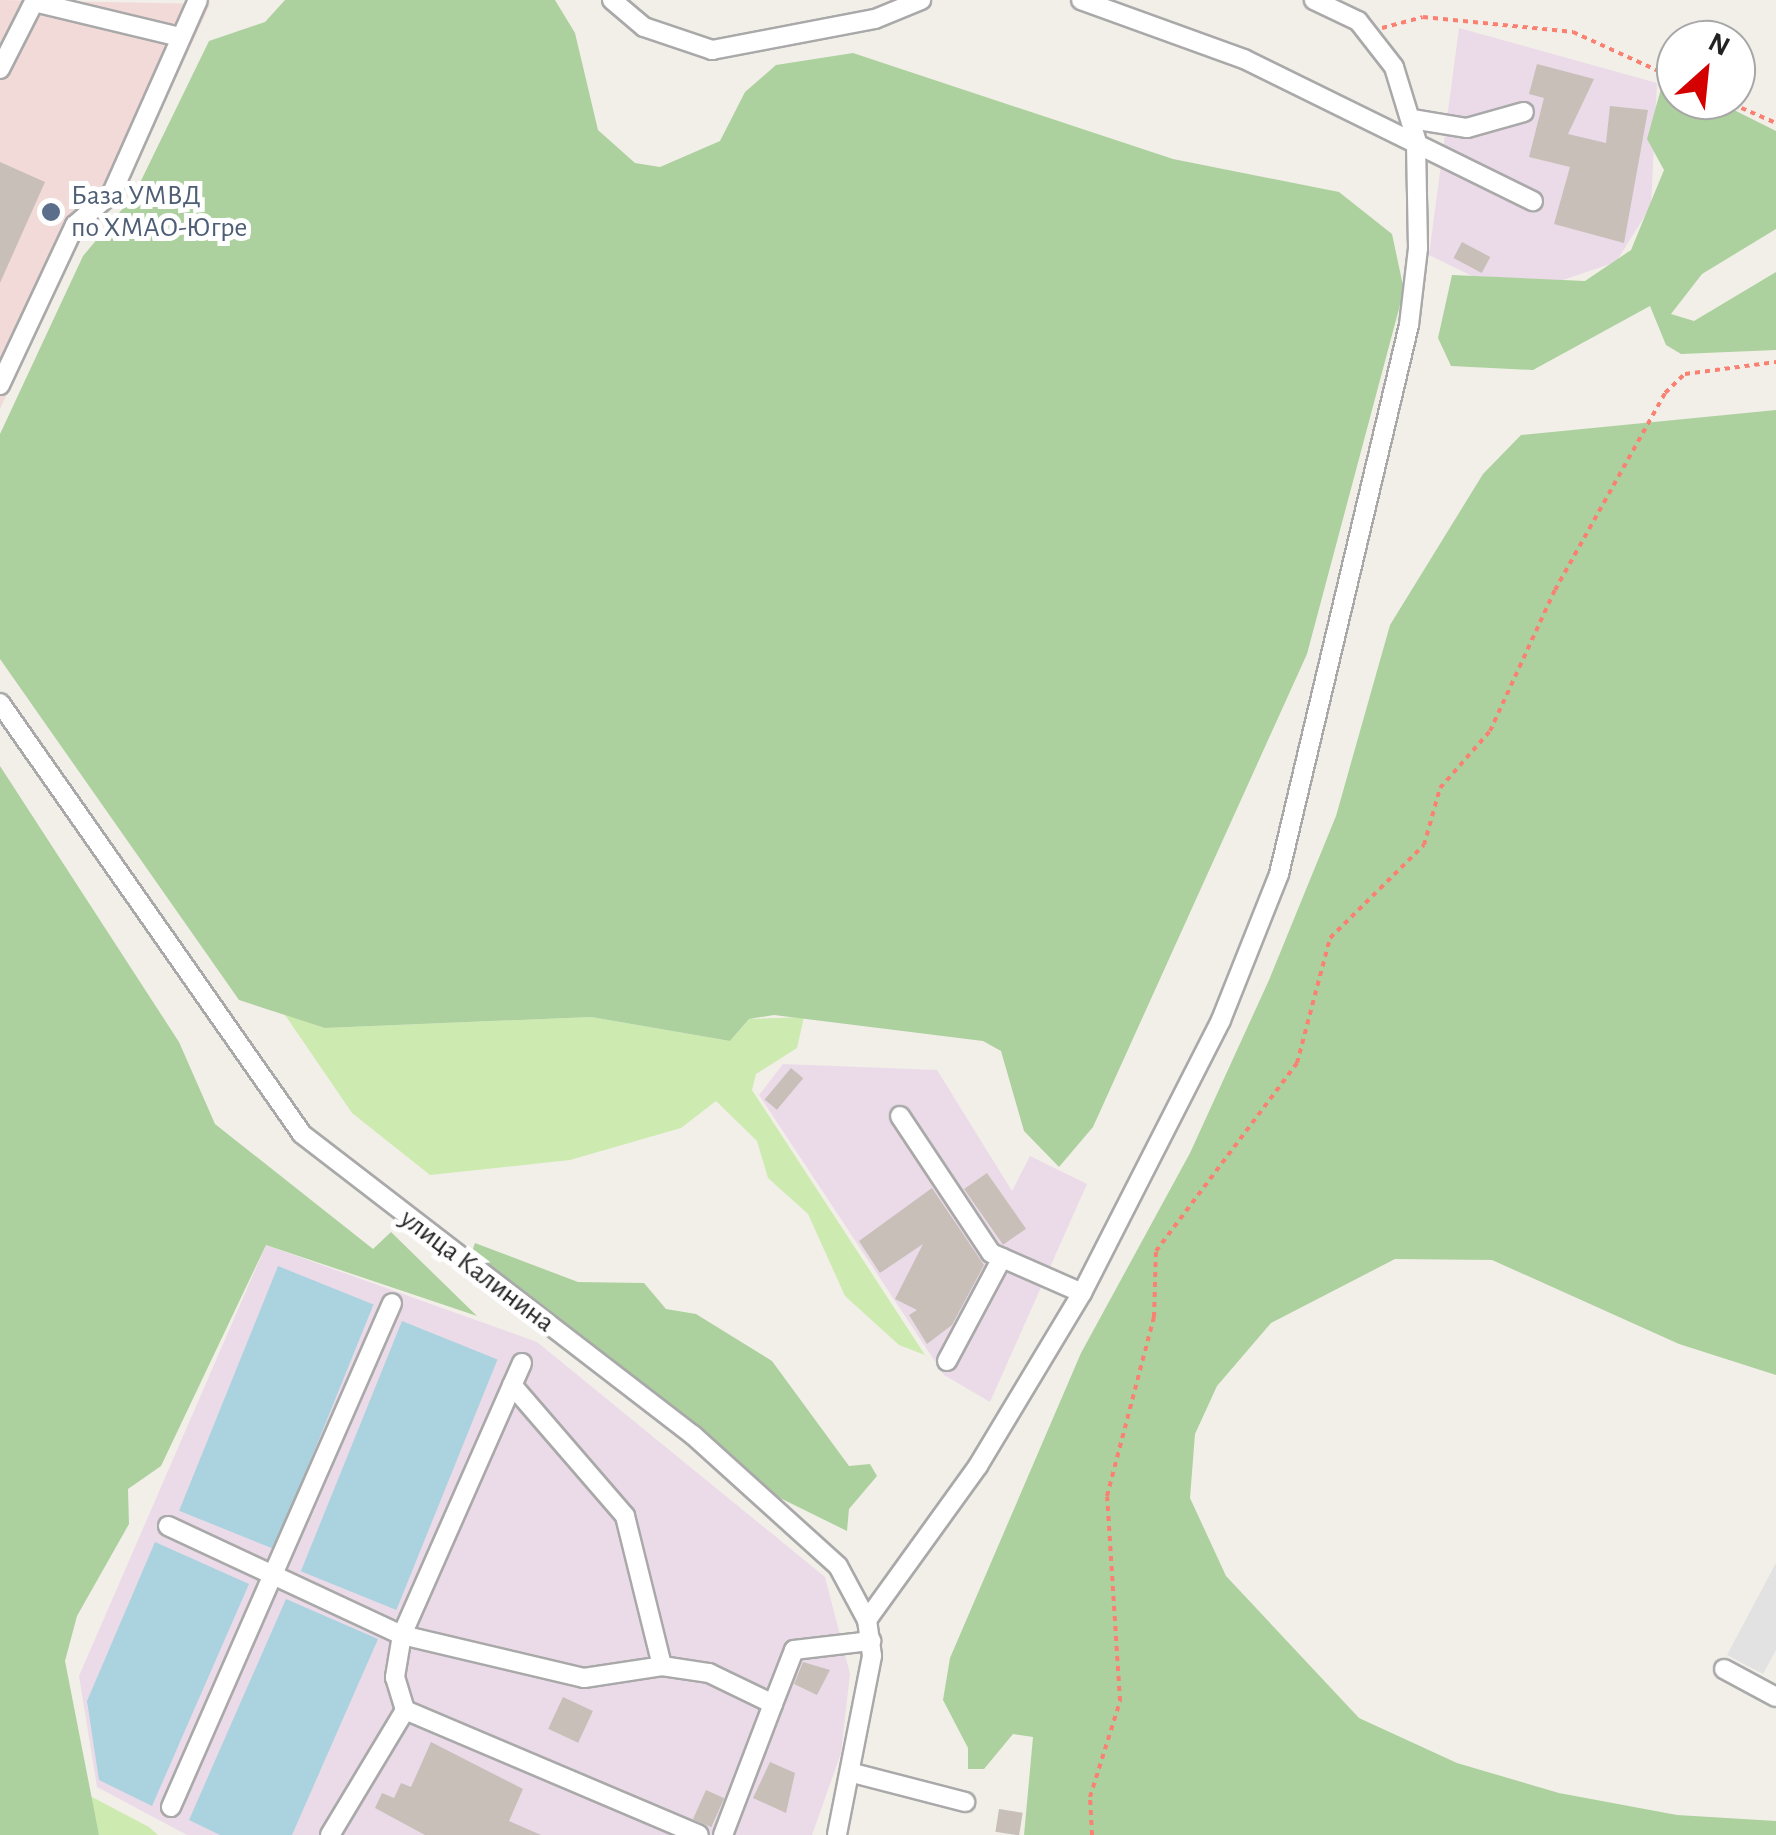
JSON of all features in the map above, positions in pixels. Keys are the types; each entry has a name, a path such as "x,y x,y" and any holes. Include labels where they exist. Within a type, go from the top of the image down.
{"street":[{"path":"0,385 75,225 112,193 198,0"},
{"path":"612,0 644,26 712,50 875,19 922,0"},
{"path":"1082,0 1244,59 1416,138 1533,201"},
{"path":"867,1620 978,1466 1082,1293 1221,1020 1279,874 1409,326 1416,138 1412,120 1374,34 1314,0"},
{"path":"0,70 34,2 180,37"},
{"path":"1412,120 1467,128 1524,112"},
{"name":"улица Калинина","path":"0,703 302,1134 805,1529 867,1620 871,1641 853,1773 837,1835"},
{"path":"900,1116 1002,1258 1082,1293"},
{"path":"947,1361 1002,1258"},
{"path":"171,1807 392,1303"},
{"path":"330,1835 404,1710 395,1676 402,1635 522,1363"},
{"path":"512,1385 625,1516 662,1666"},
{"path":"168,1526 402,1635 584,1678 662,1666 710,1673 773,1704"},
{"path":"723,1835 794,1650 871,1641"},
{"path":"1724,1670 1776,1697"},
{"path":"404,1710 699,1835"},
{"path":"853,1773 965,1802"}],"path":[{"path":"1374,34 1423,17 1572,32 1656,70"},
{"path":"1092,1835 1090,1797 1120,1701 1107,1496 1154,1317 1156,1251 1298,1063 1330,938 1424,845 1440,788 1490,730 1555,590 1666,393 1684,374 1776,362"}],"shaded area":[{"name":"База УМВД по ХМАО-Югре","path":"0,0 210,4 124,192 80,232 0,409"},
{"path":"1459,28 1656,83 1651,206 1616,262 1554,283 1472,276 1429,255"},
{"path":"783,1064 937,1070 1012,1191 1030,1156 1087,1184 990,1402 944,1375 759,1095"},
{"path":"266,1245 537,1342 825,1577 850,1674 841,1753 812,1835 187,1835 97,1787 79,1676"},
{"path":"1776,1563 1776,1650 1763,1674 1727,1655"}],"green space":[{"path":"285,0 555,0 575,33 598,130 635,163 660,167 720,141 745,92 776,65 853,53 1173,159 1339,192 1392,234 1404,290 1307,654 1093,1127 1059,1167 1024,1131 1001,1051 983,1041 774,1015 749,1019 730,1041 591,1017 325,1028 239,1000 0,659 0,434 83,256 134,195 209,41 265,22"},
{"path":"1656,107 1656,120 1754,120 1776,131 1776,229 1702,274 1671,314 1694,321 1776,272 1776,350 1681,354 1666,345 1650,306 1533,370 1451,366 1438,338 1452,275 1585,281 1631,250 1664,170 1647,139"},
{"path":"1776,410 1776,1375 1679,1344 1492,1260 1395,1259 1271,1323 1217,1386 1195,1434 1190,1498 1226,1576 1359,1718 1457,1763 1559,1793 1677,1815 1776,1821 1776,1835 1024,1835 1033,1737 1013,1734 984,1769 968,1769 968,1748 943,1700 950,1658 1081,1353 1190,1153 1269,980 1336,816 1390,625 1483,474 1521,435"},
{"path":"0,766 179,1042 215,1124 373,1249 391,1232 477,1316 266,1245 161,1466 128,1489 129,1524 77,1616 65,1661 99,1835 0,1835"},
{"path":"283,1012 325,1028 591,1017 730,1041 749,1019 804,1017 797,1048 756,1074 752,1090 925,1355 899,1345 845,1296 808,1214 768,1178 757,1141 716,1101 681,1128 570,1160 430,1175 352,1113"},
{"path":"475,1243 578,1282 644,1283 666,1309 696,1314 772,1361 849,1466 870,1464 877,1476 849,1509 847,1531 780,1498 471,1254"},
{"path":"90,1796 149,1827 158,1835 99,1835"}],"water":[{"path":"278,1266 373,1305 275,1549 179,1511"},
{"path":"402,1321 497,1360 396,1610 301,1571"},
{"path":"155,1542 249,1584 152,1806 99,1780 87,1701"},
{"path":"286,1599 378,1639 292,1835 220,1835 189,1820"}],"building":[{"path":"1537,64 1594,79 1568,134 1606,143 1610,106 1648,110 1624,243 1554,224 1570,167 1529,157 1544,98 1529,94"},
{"path":"0,162 45,182 0,283"},
{"path":"1462,242 1490,257 1482,273 1454,258"},
{"path":"791,1068 803,1078 777,1110 765,1099"},
{"path":"987,1173 1026,1229 1003,1245 964,1189"},
{"path":"932,1188 984,1265 952,1325 927,1344 909,1315 917,1310 895,1299 923,1244 880,1273 859,1241"},
{"path":"803,1662 830,1670 817,1695 794,1684"},
{"path":"563,1697 593,1711 578,1743 548,1729"},
{"path":"431,1742 523,1789 509,1821 541,1835 425,1835 375,1808 382,1793 394,1798 401,1783 411,1787"},
{"path":"770,1762 795,1773 786,1813 753,1798"},
{"path":"706,1790 724,1798 711,1827 693,1819"},
{"path":"999,1809 1023,1813 1019,1835 995,1832"}],"place":[{"name":"База УМВД по ХМАО-Югре","path":"51,212"}]}
